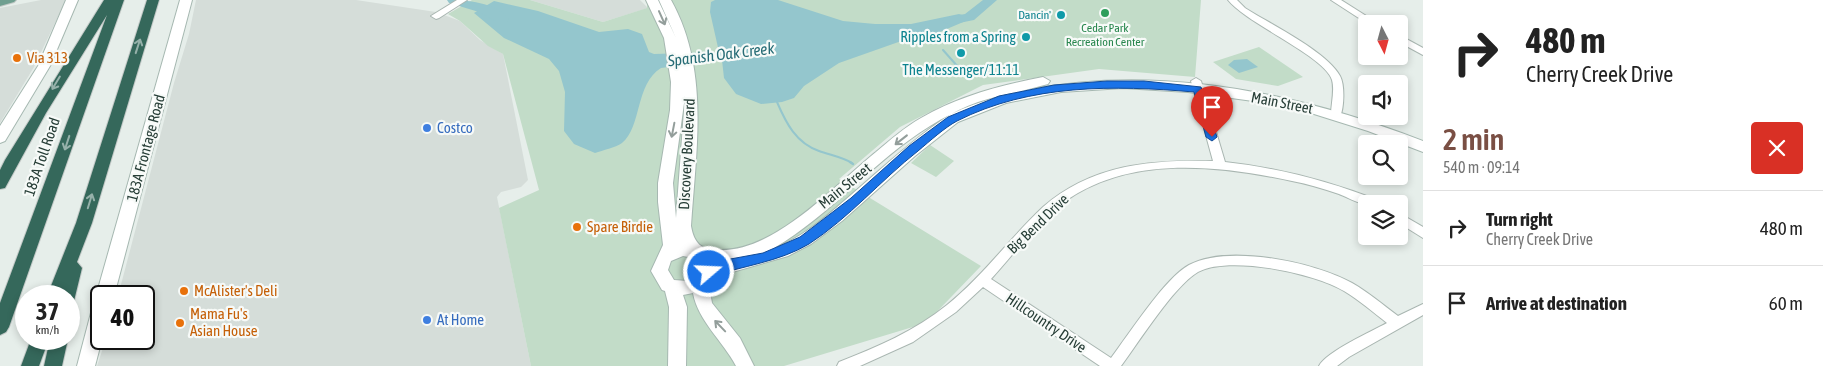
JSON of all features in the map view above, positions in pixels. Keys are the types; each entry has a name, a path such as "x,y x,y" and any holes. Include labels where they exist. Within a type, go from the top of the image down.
{"highway":[{"path":"59,285 84,223 153,1"},
{"path":"0,184 20,143 59,77 111,6"},
{"name":"183A Toll Road","path":"0,327 111,6"},
{"path":"70,285 84,223"},
{"path":"30,366 36,350"},
{"path":"53,366 57,350"}],"main road":[{"path":"0,2 10,0"}],"street":[{"path":"0,138 44,66 72,0"},
{"path":"64,20 83,0"},
{"name":"183A Frontage Road","path":"108,285 186,0"},
{"path":"436,16 463,0"},
{"name":"Discovery Boulevard","path":"652,0 676,37"},
{"name":"Discovery Boulevard","path":"665,0 676,20 676,37 683,81 692,109 683,226 685,237 698,253"},
{"path":"1232,0 1242,10 1318,59 1332,71 1337,83 1336,110"},
{"path":"1335,0 1360,15"},
{"path":"1408,43 1423,52"},
{"name":"Main Street","path":"698,253 722,258 740,255 760,247 952,119 995,96 1047,80 1105,80 1197,86 1358,114"},
{"name":"Discovery Boulevard","path":"669,254 672,233 664,201 665,168 683,81"},
{"path":"1197,86 1220,165"},
{"name":"Main Street","path":"1336,110 1423,148"},
{"name":"Main Street","path":"1390,125 1423,138"},
{"name":"Main Street","path":"704,278 725,265 764,258 804,241 855,201 886,162"},
{"name":"Big Bend Drive","path":"844,366 875,354 912,335 941,316 982,280 1040,217 1061,198 1088,182 1110,173 1161,164 1220,165 1330,184 1358,196"},
{"path":"1408,223 1423,233"},
{"path":"704,278 687,289 673,288 664,281 659,271 662,261 669,254 681,249 698,253 709,265 704,278 704,306 729,336 745,366"},
{"path":"1112,366 1173,286 1193,269 1215,261 1246,260 1264,262 1318,273 1348,287 1397,323"},
{"name":"Hillcountry Drive","path":"982,280 1112,366"},
{"path":"673,288 678,307 676,336 677,366"},
{"path":"1326,366 1344,353 1423,309"},
{"path":"86,366 90,350"}],"shaded area":[{"path":"41,0 66,0 34,67 0,123 0,8"},
{"path":"196,0 356,0 436,12 460,21 480,40 503,54 528,180 521,187 501,192 497,197 531,366 97,366 102,350 155,350 155,285 121,285 174,83 189,34"},
{"path":"530,0 640,0 648,8 603,22"}],"green space":[{"path":"472,0 530,0 603,22 647,8 647,0 1201,0 1195,77 1099,69 983,85 900,127 839,179 981,266 926,323 784,366 531,366 499,208 539,190 503,54 488,46 460,21 448,14"},
{"path":"1259,47 1303,77 1278,86 1236,79 1213,62"},
{"path":"930,145 954,161 936,177 911,163"}],"water":[{"path":"715,0 778,0 843,21 875,24 911,24 959,14 969,17 968,20 935,34 942,39 942,43 934,41 930,35 907,39 839,63 804,86 794,98 782,102 761,104 736,94 724,78 722,60 661,68 647,84 633,127 628,136 619,145 595,153 574,144 564,131 565,92 559,71 549,59 504,38 474,13 494,1 538,11 599,32 628,29 642,34 649,52 654,54 719,52 710,12 711,2"},
{"path":"1247,59 1258,67 1239,73 1228,65 1234,60"}],"waterway":[{"name":"Spanish Oak Creek","path":"453,0 484,9 502,19"},
{"name":"Spanish Oak Creek","path":"949,21 969,17 991,0"},
{"path":"943,50 959,68"},
{"path":"777,102 788,125 804,143 819,151 851,162"}],"place":[{"name":"Cedar Park Recreation Center","path":"1105,13"},
{"name":"Dancin'","path":"1061,15"},
{"name":"Ripples from a Spring","path":"1026,37"},
{"name":"The Messenger/11:11","path":"961,53"},
{"name":"Via 313","path":"17,58"},
{"name":"Costco","path":"427,128"},
{"name":"Spare Birdie","path":"577,227"},
{"name":"McAlister's Deli","path":"184,291"},
{"name":"At Home","path":"427,320"},
{"name":"Mama Fu's Asian House","path":"180,323"}],"route":[{"path":"709,272 725,265 764,258 804,241 855,201 913,149 952,119 999,100 1054,89 1107,84 1144,84 1198,90 1212,137"}]}
